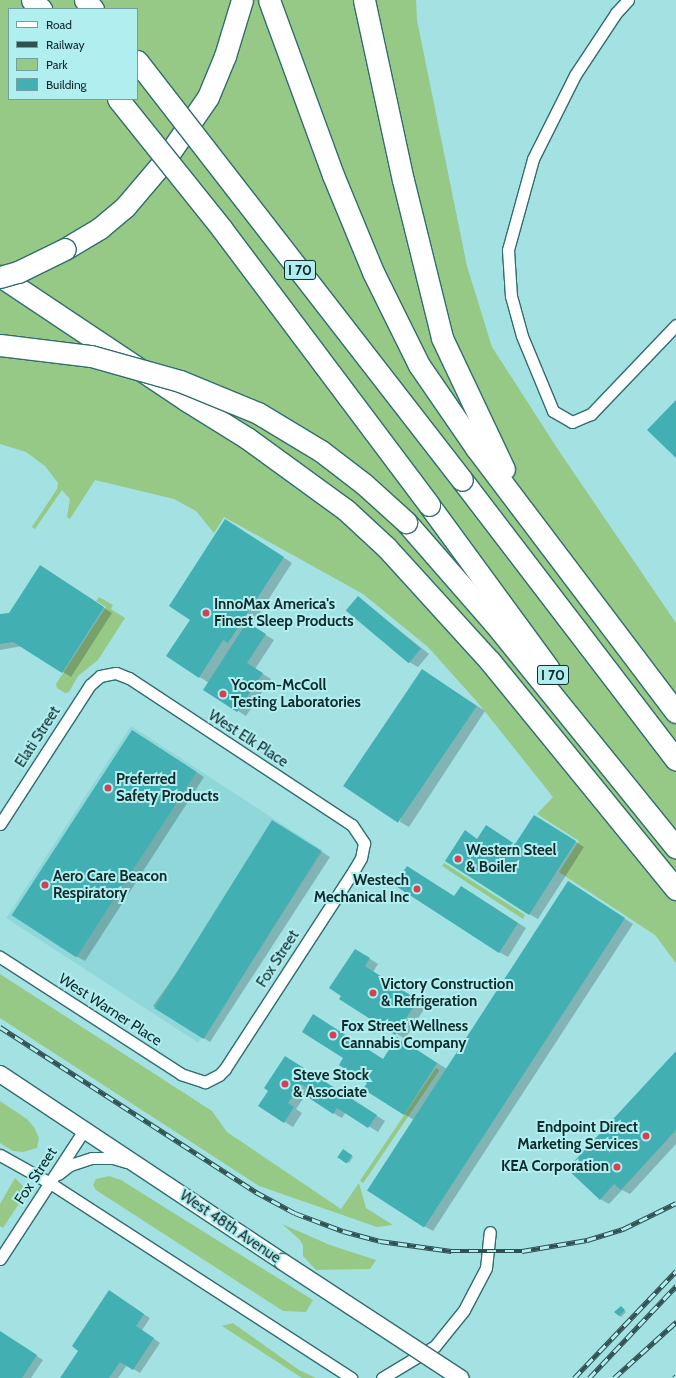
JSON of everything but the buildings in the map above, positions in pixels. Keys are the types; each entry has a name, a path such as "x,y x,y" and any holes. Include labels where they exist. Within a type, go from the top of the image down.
{"highway":[{"path":"32,0 40,8"},
{"path":"85,0 92,8"},
{"path":"0,276 18,272 65,249 100,228 125,207 164,161 208,97 227,50 242,0"},
{"path":"269,0 303,95 373,272 420,365 476,448 676,712"},
{"path":"364,0 403,180 442,338 500,462 550,545"},
{"name":"I 70","path":"138,62 462,480 676,760"},
{"name":"I 70","path":"119,100 222,229 429,505 676,845"},
{"path":"0,276 186,400 247,438 346,510 387,548 490,660 676,889"},
{"path":"0,293 186,400"},
{"path":"0,345 91,356 180,381 258,413 321,451 364,484 406,522 494,624 676,848"}],"street":[{"path":"628,0 616,14 575,75 533,159 508,250 511,296 522,336 553,411 572,422 591,414 676,325"},
{"name":"Elati Street","path":"0,824 90,685 108,672"},
{"name":"West Elk Place","path":"108,672 123,674 130,678 352,825 364,843"},
{"name":"Fox Street","path":"205,1082 219,1075 225,1069 354,870 361,858 364,843"},
{"name":"West Warner Place","path":"0,957 181,1074 205,1082"},
{"name":"West 48th Avenue","path":"0,1074 460,1378"},
{"name":"Fox Street","path":"0,1259 84,1130"},
{"path":"0,1155 50,1183 351,1378"},
{"path":"50,1183 70,1165 92,1158 113,1158 137,1165"},
{"path":"382,1378 436,1346 464,1310 473,1297 486,1268 490,1232"}],"shaded area":[{"path":"131,726 323,851 198,1043 6,918"}],"green space":[{"path":"0,0 416,0 417,20 467,266 492,347 557,448 676,623 676,963 655,935 559,872 579,841 537,814 553,797 479,704 428,647 363,594 224,517 214,533 196,511 174,499 95,480 70,519 67,517 70,499 62,490 35,529 32,527 57,489 58,483 45,466 26,452 0,444"},
{"path":"99,597 113,605 111,609 125,618 98,660 78,676 69,692 65,693 57,688 56,684 106,607 96,601"},
{"path":"444,863 525,915 523,919 442,866"},
{"path":"0,974 212,1111 227,1132 341,1209 359,1183 366,1208 393,1225 377,1227 259,1186 0,1018"},
{"path":"436,1068 439,1070 363,1183 360,1181"},
{"path":"0,1101 27,1119 34,1127 39,1138 37,1148 23,1152 13,1151 0,1143"},
{"path":"109,1176 121,1180 313,1300 306,1312 283,1311 96,1190 93,1185 96,1179"},
{"path":"15,1178 25,1188 24,1196 3,1228 0,1226 0,1204"},
{"path":"282,1224 330,1245 376,1260 370,1269 316,1270 303,1256 303,1246 300,1240"},
{"path":"233,1323 299,1370 316,1378 302,1378 222,1326"}],"railway":[{"path":"0,1027 256,1192 295,1213 343,1231 380,1241 451,1251 522,1251 587,1240 623,1229 676,1203"},
{"path":"574,1378 676,1271"},
{"path":"589,1378 676,1286"},
{"path":"614,1378 676,1322"}],"place":[{"name":"InnoMax America's Finest Sleep Products","path":"206,613"},
{"name":"Yocom-McColl Testing Laboratories","path":"223,694"},
{"name":"Preferred Safety Products","path":"108,788"},
{"name":"Western Steel & Boiler","path":"458,859"},
{"name":"Aero Care Beacon Respiratory","path":"45,885"},
{"name":"Westech Mechanical Inc","path":"417,889"},
{"name":"Victory Construction & Refrigeration","path":"373,993"},
{"name":"Fox Street Wellness Cannabis Company","path":"333,1035"},
{"name":"Steve Stock & Associate","path":"285,1084"},
{"name":"Endpoint Direct Marketing Services","path":"646,1136"},
{"name":"KEA Corporation","path":"617,1167"}]}
